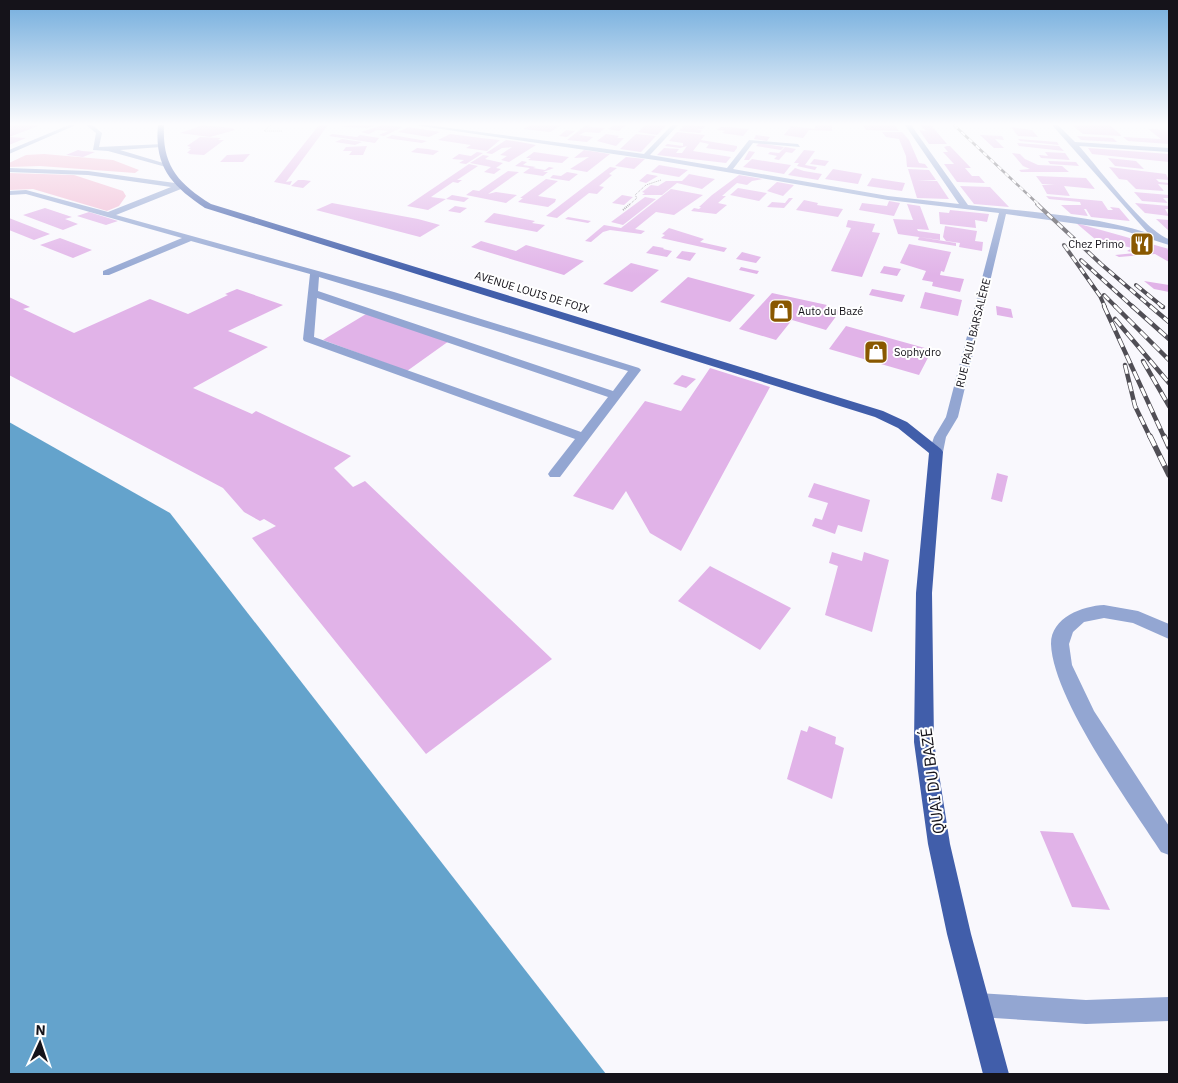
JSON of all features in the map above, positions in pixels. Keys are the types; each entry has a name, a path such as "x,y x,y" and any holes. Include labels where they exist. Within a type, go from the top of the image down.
{"main road":[{"name":"AVENUE LOUIS DE FOIX","path":"170,176 179,186 208,206 234,216 638,338 898,420 910,428 936,452"},
{"name":"QUAI DU BAZÉ","path":"936,452 924,593 924,742 940,844 996,1074"}],"street":[{"path":"111,176 179,186"},
{"path":"760,176 888,198 1086,221 1169,242"},
{"path":"944,176 966,208"},
{"path":"1102,176 1139,220 1158,238"},
{"path":"108,215 179,186"},
{"path":"9,193 26,192 315,273 636,370 555,474"},
{"name":"RUE PAUL BARSALÈRE","path":"936,452 940,437 952,417 1003,212"},
{"path":"106,273 190,238"},
{"path":"315,273 308,339 583,438"},
{"path":"313,293 615,396"},
{"path":"1169,632 1135,617 1113,612 1093,612 1078,617 1066,628 1060,643 1066,675 1084,710 1169,844"},
{"path":"978,1005 1086,1012 1169,1010"}],"path":[{"path":"623,210 638,198 635,195 646,185 658,181 681,179 686,176"}],"shaded area":[{"path":"9,176 76,176 123,191 126,196 119,206 107,211 33,189 9,190"}],"water":[{"path":"9,422 170,513 606,1074 9,1074"}],"building":[{"path":"279,176 291,176 286,182 292,181 290,185 274,182"},
{"path":"452,176 464,176 457,180 462,180 458,183 453,182 431,197 446,199 428,210 407,206"},
{"path":"501,176 514,176 488,194 496,192 517,195 506,203 466,195 473,190 479,191"},
{"path":"552,176 576,176 569,181 550,178"},
{"path":"599,176 611,176 599,186 604,187 597,194 589,193 557,218 546,216"},
{"path":"645,176 658,176 646,183 639,181"},
{"path":"687,176 715,179 702,189 677,183 662,195 642,195 645,193 642,192 651,185 658,186 666,181 682,181"},
{"path":"738,176 763,179 752,181 747,185 737,183 722,196 726,196 718,203 727,205 716,214 691,211 694,208 699,209 712,195"},
{"path":"791,176 821,176 818,180"},
{"path":"828,176 861,176 858,184 825,179"},
{"path":"910,176 933,176 936,180 917,181 937,181 949,199 917,198"},
{"path":"952,176 979,176 985,183 957,182"},
{"path":"1036,176 1086,178 1095,189 1064,186 1070,196 1047,194 1042,185 1055,185 1042,184"},
{"path":"1116,176 1167,176 1169,180 1156,179 1159,182 1169,183 1169,185 1158,184 1164,191 1136,189 1127,180 1119,179"},
{"path":"872,178 905,183 902,191 867,186"},
{"path":"546,179 558,181 538,196 556,199 555,202 548,207 518,202 523,198 520,198"},
{"path":"298,180 311,181 303,188 291,186"},
{"path":"777,182 794,185 783,196 767,191"},
{"path":"960,186 990,187 1009,207 974,204"},
{"path":"738,188 767,193 759,201 730,195"},
{"path":"671,189 703,195 674,215 656,212 635,229 645,231 641,234 610,230 603,232 591,242 585,241 604,225 621,228"},
{"path":"1134,192 1169,195 1169,198 1163,198 1168,203 1142,201"},
{"path":"452,195 469,198 464,202 446,199"},
{"path":"622,195 633,197 624,205 612,203"},
{"path":"1046,196 1102,201 1108,210 1113,210 1110,207 1119,208 1130,221 1091,217 1086,209 1084,209 1088,216 1071,214 1061,205 1081,205 1080,202 1049,199"},
{"path":"645,197 656,199 623,225 611,222"},
{"path":"789,198 793,198 784,208 767,207 772,202 785,203"},
{"path":"804,200 818,203 817,205 843,209 838,217 796,210"},
{"path":"889,201 900,203 894,216 859,210 862,203 887,206"},
{"path":"332,203 440,225 420,237 316,210"},
{"path":"1135,203 1169,206 1169,209 1165,209 1169,216 1145,213"},
{"path":"907,204 920,206 929,230 917,229 918,231 940,234 940,240 898,234 893,219 913,220"},
{"path":"455,206 467,208 460,213 448,211"},
{"path":"45,208 72,217 65,219 78,224 63,230 23,215"},
{"path":"950,210 989,214 987,222 975,220 976,228 940,224 939,212 949,213"},
{"path":"89,212 118,221 106,225 77,216"},
{"path":"494,213 535,221 532,223 545,225 537,232 484,222"},
{"path":"568,217 591,221 588,223 565,219"},
{"path":"9,218 50,234 34,240 9,230"},
{"path":"1156,219 1169,220 1169,231"},
{"path":"848,220 875,224 872,232 880,233 862,277 831,271 851,228 846,227"},
{"path":"1076,223 1169,249 1167,250 1169,250 1169,262 1155,254 1119,257 1115,255 1135,253 1127,251 1132,248 1095,239"},
{"path":"945,226 977,231 975,241 983,242 982,251 959,247 960,243 946,241 943,237"},
{"path":"669,228 704,239 700,242 727,248 724,252 661,238 665,235 662,234"},
{"path":"919,237 956,243 956,246 918,240"},
{"path":"60,238 92,250 73,258 40,245"},
{"path":"481,241 516,251 526,245 584,261 564,275 471,247"},
{"path":"909,244 951,252 944,272 941,271 940,275 964,279 960,292 932,286 933,282 922,280 926,271 900,263"},
{"path":"653,246 672,251 667,257 646,253"},
{"path":"682,251 696,253 690,261 676,258"},
{"path":"742,252 761,257 756,263 736,259"},
{"path":"631,263 659,270 632,292 603,284"},
{"path":"884,266 901,269 897,276 880,273"},
{"path":"741,267 759,271 757,274 739,270"},
{"path":"688,277 755,295 730,322 660,302"},
{"path":"1144,281 1169,285 1169,292 1154,289"},
{"path":"237,289 283,305 228,331 268,347 193,388 252,414 256,411 351,456 334,468 353,487 365,481 552,659 426,754 252,538 276,526 264,519 260,521 244,512 223,488 9,375 9,297 30,307 23,309 74,333 150,299 188,314"},
{"path":"872,289 905,295 902,302 869,295"},
{"path":"925,292 962,300 958,316 920,308"},
{"path":"772,293 827,305 825,307 840,311 826,330 792,320 776,340 739,329"},
{"path":"996,306 1011,309 1013,318 997,315"},
{"path":"366,314 449,341 407,371 323,340"},
{"path":"846,326 932,350 919,375 829,349"},
{"path":"710,368 770,387 681,551 650,533 626,491 613,510 573,496 645,401 681,411"},
{"path":"682,375 696,379 686,388 673,384"},
{"path":"997,473 1008,476 1002,502 991,499"},
{"path":"814,483 870,500 862,532 838,525 835,534 812,526 815,518 822,520 828,503 808,497"},
{"path":"832,552 862,561 864,552 889,560 872,632 825,615 838,566 829,563"},
{"path":"710,566 791,608 760,650 678,601"},
{"path":"809,726 836,737 835,744 844,748 832,799 787,779 801,730 807,732"},
{"path":"1040,831 1073,833 1110,910 1072,907"}],"railway":[{"path":"1008,176 1039,205"},
{"path":"1037,204 1101,264 1151,307"},
{"path":"1064,245 1100,296 1105,307"},
{"path":"1081,260 1133,307"},
{"path":"1136,285 1163,307 1161,306"},
{"path":"1104,295 1169,360"},
{"path":"1104,306 1164,437"},
{"path":"1132,306 1169,339"},
{"path":"1150,306 1169,322"},
{"path":"1115,319 1169,383"},
{"path":"1143,361 1169,406"},
{"path":"1125,365 1135,406 1150,437"},
{"path":"1150,436 1169,475"},
{"path":"1164,436 1169,447"}],"place":[{"name":"Chez Primo","path":"1142,244"},
{"name":"Auto du Bazé","path":"781,311"},
{"name":"Sophydro","path":"876,352"}]}
